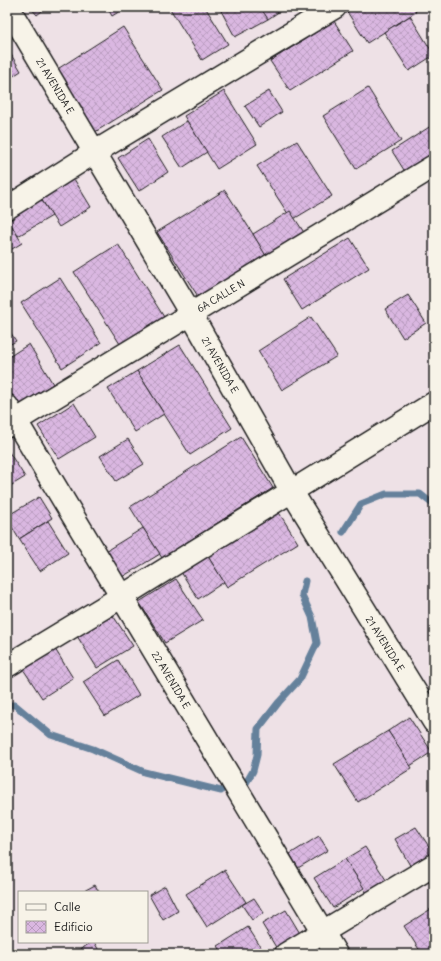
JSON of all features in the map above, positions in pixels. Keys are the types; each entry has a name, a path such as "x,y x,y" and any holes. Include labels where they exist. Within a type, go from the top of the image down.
{"street":[{"name":"21 AVENIDA E","path":"8,7 191,314 292,492 434,722"},
{"path":"7,208 95,152 335,7"},
{"name":"6A CALLE N","path":"10,418 191,314 434,166"},
{"path":"7,666 292,492 434,403"},
{"name":"22 AVENIDA E","path":"10,418 121,597 336,954"},
{"path":"286,954 434,865"}],"building":[{"path":"30,7 47,7 37,15"},
{"path":"107,7 127,7 112,16"},
{"path":"169,7 205,7 228,44 202,60"},
{"path":"219,7 262,7 268,19 235,37"},
{"path":"260,7 286,7 268,19"},
{"path":"344,7 413,7 416,12 367,43"},
{"path":"410,16 434,55 409,71 384,32"},
{"path":"334,21 353,51 290,91 270,61"},
{"path":"123,27 163,90 95,132 56,70"},
{"path":"7,48 21,71 7,80"},
{"path":"368,88 401,141 356,169 323,116"},
{"path":"224,91 257,144 217,169 184,116"},
{"path":"269,91 282,112 259,127 245,106"},
{"path":"187,121 207,152 182,168 162,137"},
{"path":"434,124 434,162 409,178 392,151"},
{"path":"148,139 168,172 139,191 118,158"},
{"path":"297,141 332,196 292,220 257,166"},
{"path":"71,174 91,207 59,227 38,194"},
{"path":"225,190 267,256 199,298 157,232"},
{"path":"39,196 52,216 18,236 7,218"},
{"path":"290,211 307,237 269,261 253,234"},
{"path":"7,218 22,243 7,252"},
{"path":"350,238 369,268 302,310 283,279"},
{"path":"118,244 164,317 120,344 74,272"},
{"path":"60,278 101,343 62,368 21,303"},
{"path":"408,295 426,323 403,338 385,309"},
{"path":"311,317 337,356 282,390 258,351"},
{"path":"7,327 16,341 7,346"},
{"path":"29,344 53,384 13,409 7,399 7,358"},
{"path":"180,345 232,428 190,455 137,371"},
{"path":"137,371 164,414 135,432 108,389"},
{"path":"74,403 95,437 59,459 38,426"},
{"path":"241,437 273,488 162,558 130,507"},
{"path":"128,439 144,464 116,481 100,456"},
{"path":"7,449 25,477 7,488"},
{"path":"39,497 52,518 19,539 7,519 7,516"},
{"path":"278,511 298,543 227,587 207,555"},
{"path":"48,521 68,553 40,571 19,539"},
{"path":"143,528 160,554 117,580 101,554"},
{"path":"207,555 224,582 198,599 181,572"},
{"path":"176,579 203,620 165,643 139,602"},
{"path":"112,614 133,646 97,668 77,636"},
{"path":"55,649 73,678 42,698 23,669"},
{"path":"118,660 139,695 105,716 83,682"},
{"path":"409,717 432,752 410,766 388,731"},
{"path":"388,731 412,768 358,802 334,764"},
{"path":"416,827 434,854 412,869 395,839"},
{"path":"319,836 328,850 298,868 290,854"},
{"path":"365,847 388,883 368,895 345,859"},
{"path":"345,859 364,888 333,908 314,878"},
{"path":"225,870 246,902 207,927 186,894"},
{"path":"95,885 98,891 84,891"},
{"path":"165,886 178,911 163,920 149,895"},
{"path":"254,898 264,913 252,920 242,905"},
{"path":"431,909 434,913 434,954 422,954 404,926"},
{"path":"286,910 301,935 277,949 262,924"},
{"path":"248,927 265,954 223,954 218,946"},
{"path":"90,943 95,943 101,954 73,954"}],"waterway":[{"path":"343,532 361,504 386,494 420,494 434,505"},
{"path":"246,783 253,771 257,755 258,729 279,702 300,679 317,643 312,617 302,595 305,581"},
{"path":"7,705 15,705 51,735 93,749 144,772 221,791"}]}
